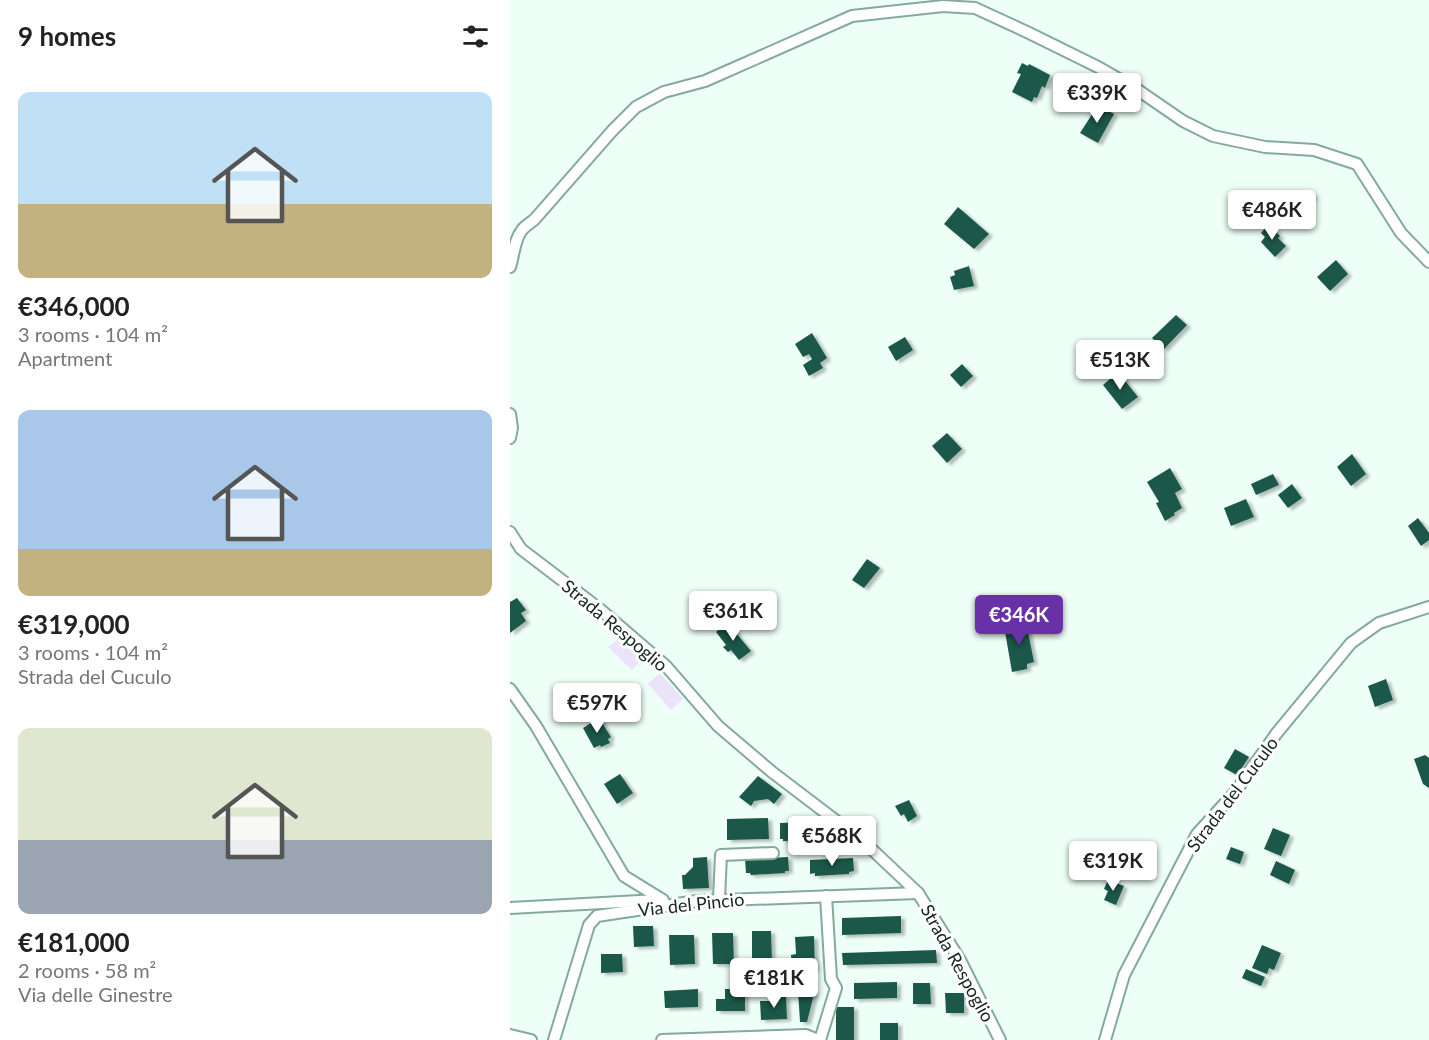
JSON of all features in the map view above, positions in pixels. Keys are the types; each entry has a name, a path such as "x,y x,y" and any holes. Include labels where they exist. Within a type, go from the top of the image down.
{"street":[{"path":"510,267 522,230 534,220 636,107 664,92 705,81 852,16 943,6 975,9 1027,32 1136,88 1183,121 1213,136 1265,147 1314,150 1357,164 1401,233 1429,262"},
{"path":"510,414 512,428 510,438"},
{"name":"Strada Respoglio","path":"510,532 521,549 601,610 666,666 718,726 772,772 864,842 918,893 960,960 1000,1040"},
{"name":"Strada del Cuculo","path":"1105,1040 1124,975 1197,834 1236,791 1276,734 1351,643 1379,623 1429,607"},
{"path":"510,689 536,726 624,876 663,900"},
{"path":"719,899 721,855 773,853"},
{"name":"Via del Pincio","path":"554,1040 593,918 607,913 719,899 918,893"},
{"path":"662,1040 806,1035 819,1040 836,988 831,979 826,896"},
{"path":"510,908 663,900 697,901"},
{"path":"510,1035 531,1040"}],"shaded area":[{"path":"620,637 643,659 632,670 608,647"},
{"path":"660,673 683,699 671,710 648,684"}],"building":[{"path":"1022,63 1028,66 1029,64 1050,75 1045,88 1042,86 1037,98 1034,97 1032,102 1012,92 1021,74 1017,73"},
{"path":"1098,105 1114,114 1098,143 1080,133"},
{"path":"1307,190 1314,196 1304,206 1298,199"},
{"path":"958,207 989,234 974,249 944,224"},
{"path":"1268,225 1280,236 1278,238 1286,246 1275,257 1261,242 1265,237 1261,233"},
{"path":"1336,260 1348,274 1330,291 1317,277"},
{"path":"969,266 974,286 954,290 950,277 955,275 954,271"},
{"path":"1176,315 1187,325 1164,349 1152,338"},
{"path":"812,333 827,358 820,363 823,368 809,376 803,365 812,359 809,354 803,357 795,344"},
{"path":"905,337 913,350 896,361 888,347"},
{"path":"962,364 973,376 961,387 950,375"},
{"path":"1118,372 1138,397 1122,409 1103,385"},
{"path":"947,433 962,449 947,463 932,446"},
{"path":"1352,454 1366,474 1351,486 1337,467"},
{"path":"1170,468 1182,489 1175,493 1182,508 1165,521 1156,503 1159,502 1147,482"},
{"path":"1273,474 1279,485 1256,495 1251,484"},
{"path":"1292,484 1302,498 1288,508 1278,495"},
{"path":"1246,499 1254,517 1231,526 1224,508"},
{"path":"1418,518 1429,533 1429,540 1421,546 1408,526"},
{"path":"867,559 880,568 864,588 852,580"},
{"path":"517,598 526,610 521,613 526,621 510,633 510,602"},
{"path":"727,622 751,651 739,660 731,650 728,652 723,647 726,645 716,632"},
{"path":"1026,622 1034,662 1027,664 1027,669 1012,672 1004,626"},
{"path":"1386,679 1393,700 1375,707 1368,686"},
{"path":"599,718 611,737 608,739 610,743 594,748 583,728"},
{"path":"1235,749 1249,757 1237,775 1224,768"},
{"path":"1425,755 1429,758 1429,788 1423,784 1414,759"},
{"path":"620,774 633,793 617,804 604,784"},
{"path":"758,776 782,794 774,804 768,799 754,801 751,806 739,797"},
{"path":"909,800 917,816 908,822 904,814 901,816 895,806"},
{"path":"768,818 769,839 727,840 727,819"},
{"path":"814,822 815,840 783,841 780,839 780,823"},
{"path":"1273,828 1290,835 1281,856 1264,849"},
{"path":"1231,847 1244,852 1240,864 1226,859"},
{"path":"707,857 709,888 683,889 682,875 693,867 693,858"},
{"path":"788,857 789,871 785,873 751,875 746,873 745,859"},
{"path":"853,858 854,871 849,874 815,876 815,873 810,874 810,860"},
{"path":"1276,861 1295,870 1289,884 1270,875"},
{"path":"1108,880 1124,886 1116,905 1104,900 1108,891 1104,889"},
{"path":"901,916 901,933 842,935 842,918"},
{"path":"633,926 653,926 654,946 634,947"},
{"path":"752,931 771,931 772,962 752,962"},
{"path":"712,933 733,933 734,964 713,964"},
{"path":"669,935 694,935 695,964 670,965"},
{"path":"814,936 815,970 792,970 791,955 796,954 795,937"},
{"path":"1262,945 1281,953 1274,970 1269,968 1267,974 1252,968"},
{"path":"936,950 937,963 843,965 842,953"},
{"path":"601,954 622,954 623,972 601,973"},
{"path":"1246,969 1265,977 1261,986 1242,978"},
{"path":"734,976 744,976 744,980 734,980"},
{"path":"897,982 897,998 854,999 854,983"},
{"path":"913,983 930,983 931,1004 913,1004"},
{"path":"698,989 698,1007 665,1008 664,991"},
{"path":"725,989 745,989 745,1011 716,1011 716,999 725,999"},
{"path":"815,990 807,1022 800,1022 798,991"},
{"path":"945,993 964,993 964,1013 946,1013"},
{"path":"776,995 786,996 787,1019 761,1020 760,1001 776,1001"},
{"path":"836,1007 854,1007 854,1040 836,1040"},
{"path":"880,1023 898,1023 898,1040 880,1040"}]}
